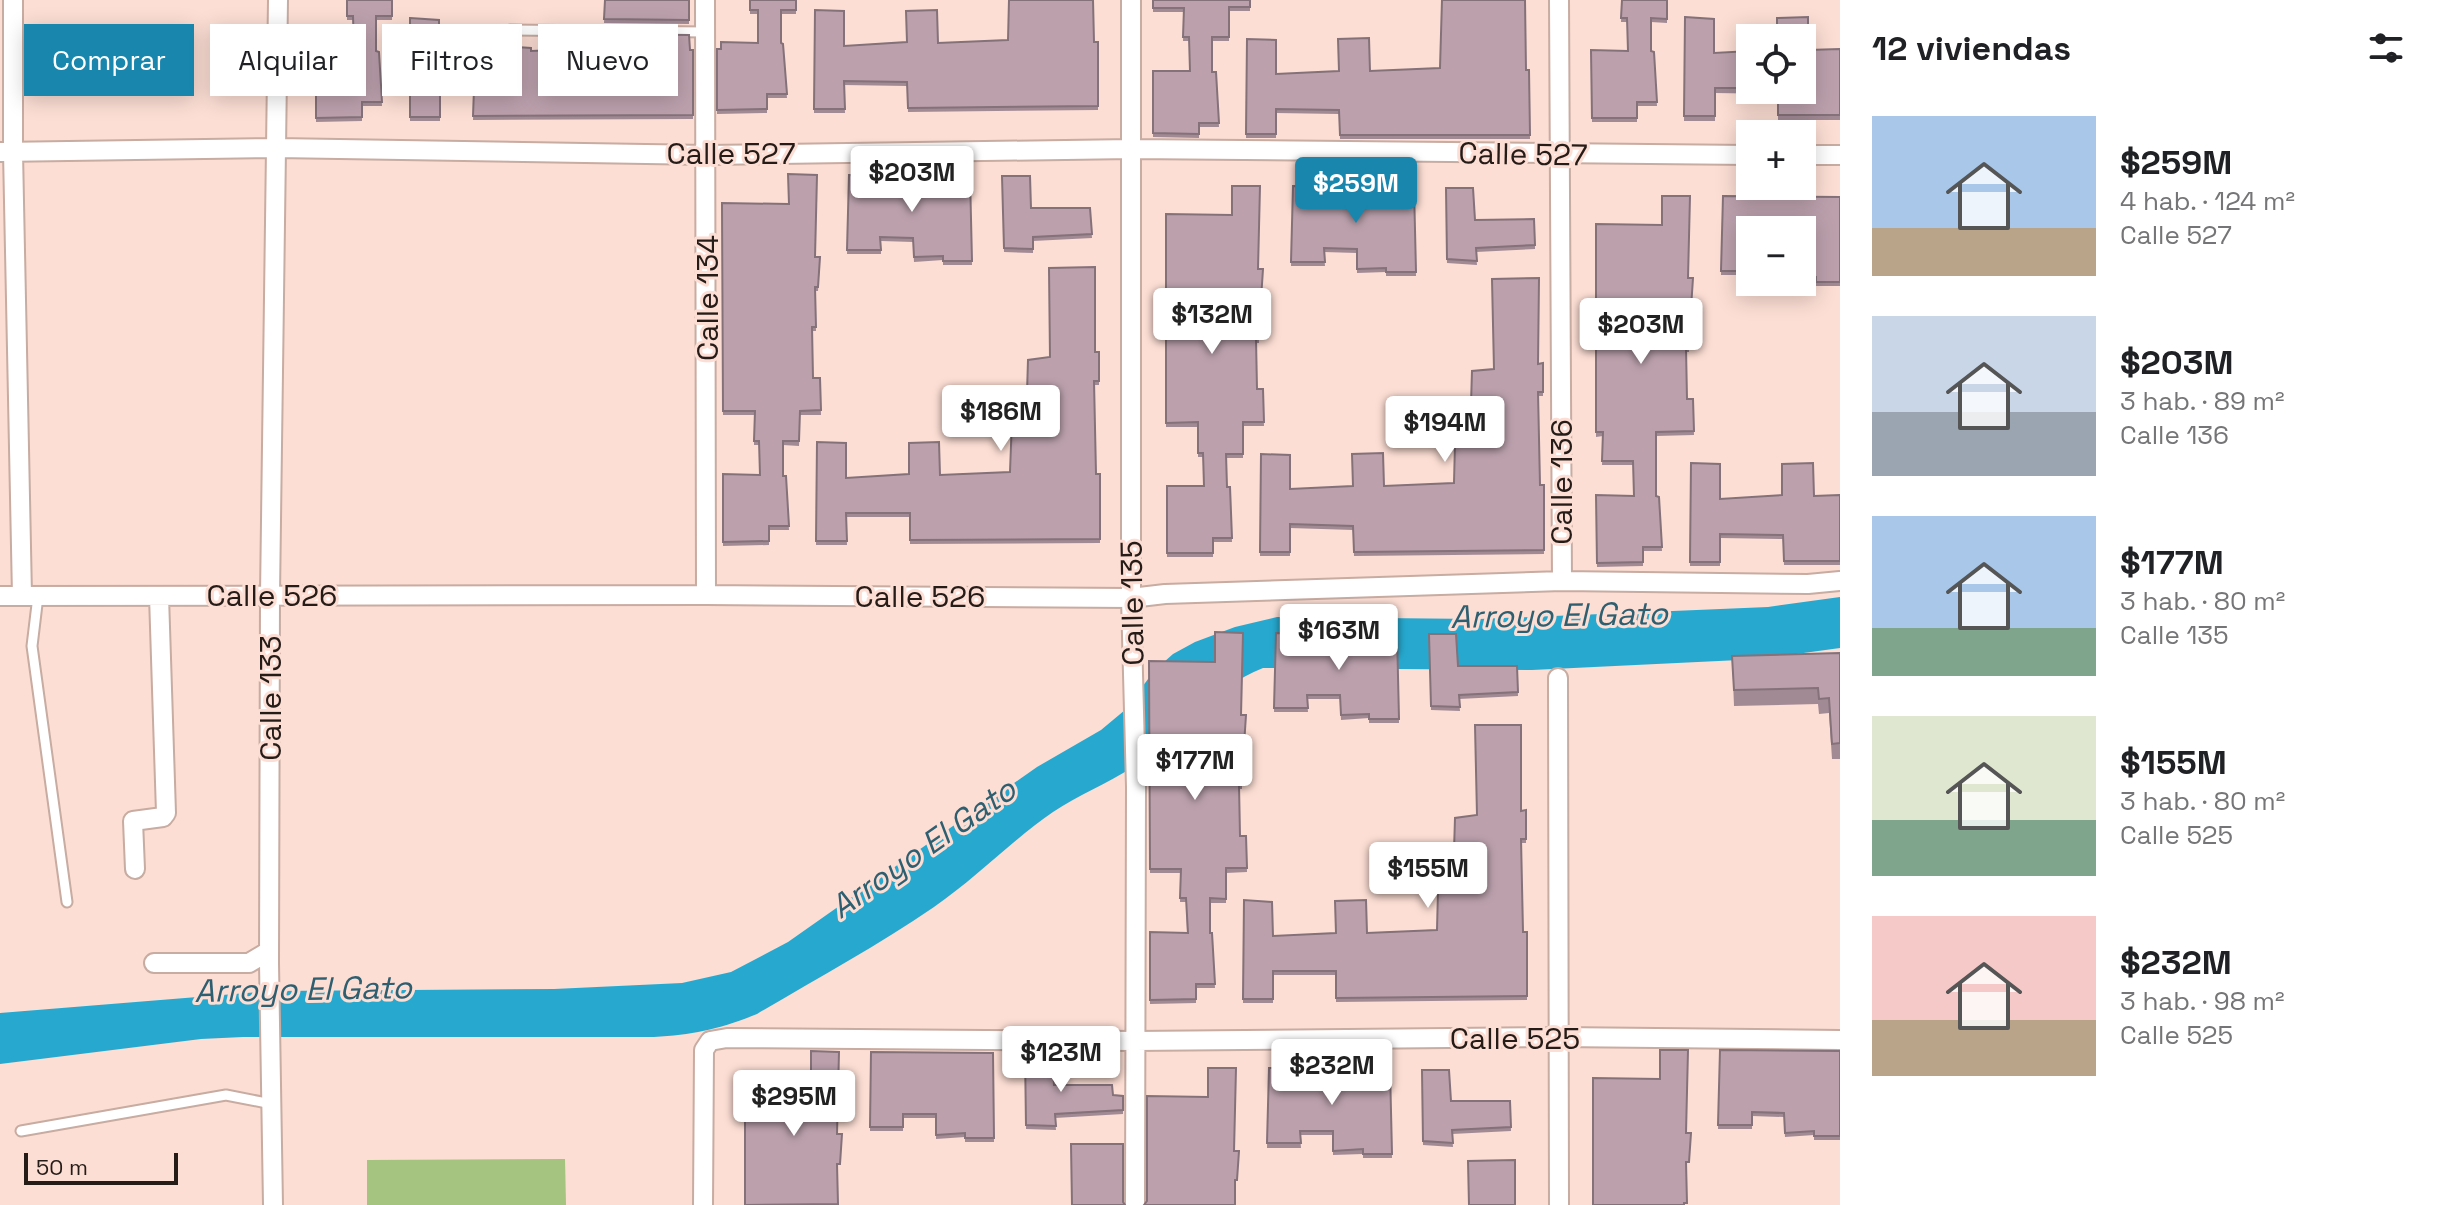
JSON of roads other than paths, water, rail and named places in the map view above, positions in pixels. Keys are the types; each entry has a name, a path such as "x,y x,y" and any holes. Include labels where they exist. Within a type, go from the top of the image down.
{"street":[{"path":"13,0 6,152 30,596"},
{"name":"Calle 133","path":"273,1205 269,957 270,595 278,0"},
{"name":"Calle 134","path":"705,0 706,595"},
{"name":"Calle 135","path":"1131,0 1135,1205"},
{"name":"Calle 136","path":"1559,0 1562,581"},
{"name":"Calle 527","path":"6,152 277,148 707,155 1131,149 1736,155"},
{"path":"1816,155 1840,155"},
{"name":"Calle 526","path":"0,596 1131,598 1165,594 1562,581 1808,584 1840,581"},
{"path":"135,869 133,821 163,817 166,813 159,596"},
{"path":"1558,678 1559,1205"},
{"path":"154,963 249,963 269,957"},
{"name":"Calle 525","path":"703,1205 704,1050 710,1041 727,1038 1135,1041 1558,1037 1840,1040"}],"lane":[{"path":"522,30 706,32"},
{"path":"30,596 32,646 67,902"},
{"path":"21,1131 226,1095 272,1104"}],"water":[{"name":"Arroyo El Gato","path":"1840,597 1840,648 1760,659 1532,670 1263,668 1211,700 1133,767 1053,812 949,896 912,921 757,1014 718,1027 654,1037 201,1039 0,1064 0,1013 273,991 554,989 682,983 731,972 788,942 1037,767 1101,730 1125,710 1154,671 1173,654 1235,627 1277,617 1479,619 1768,607"}]}
